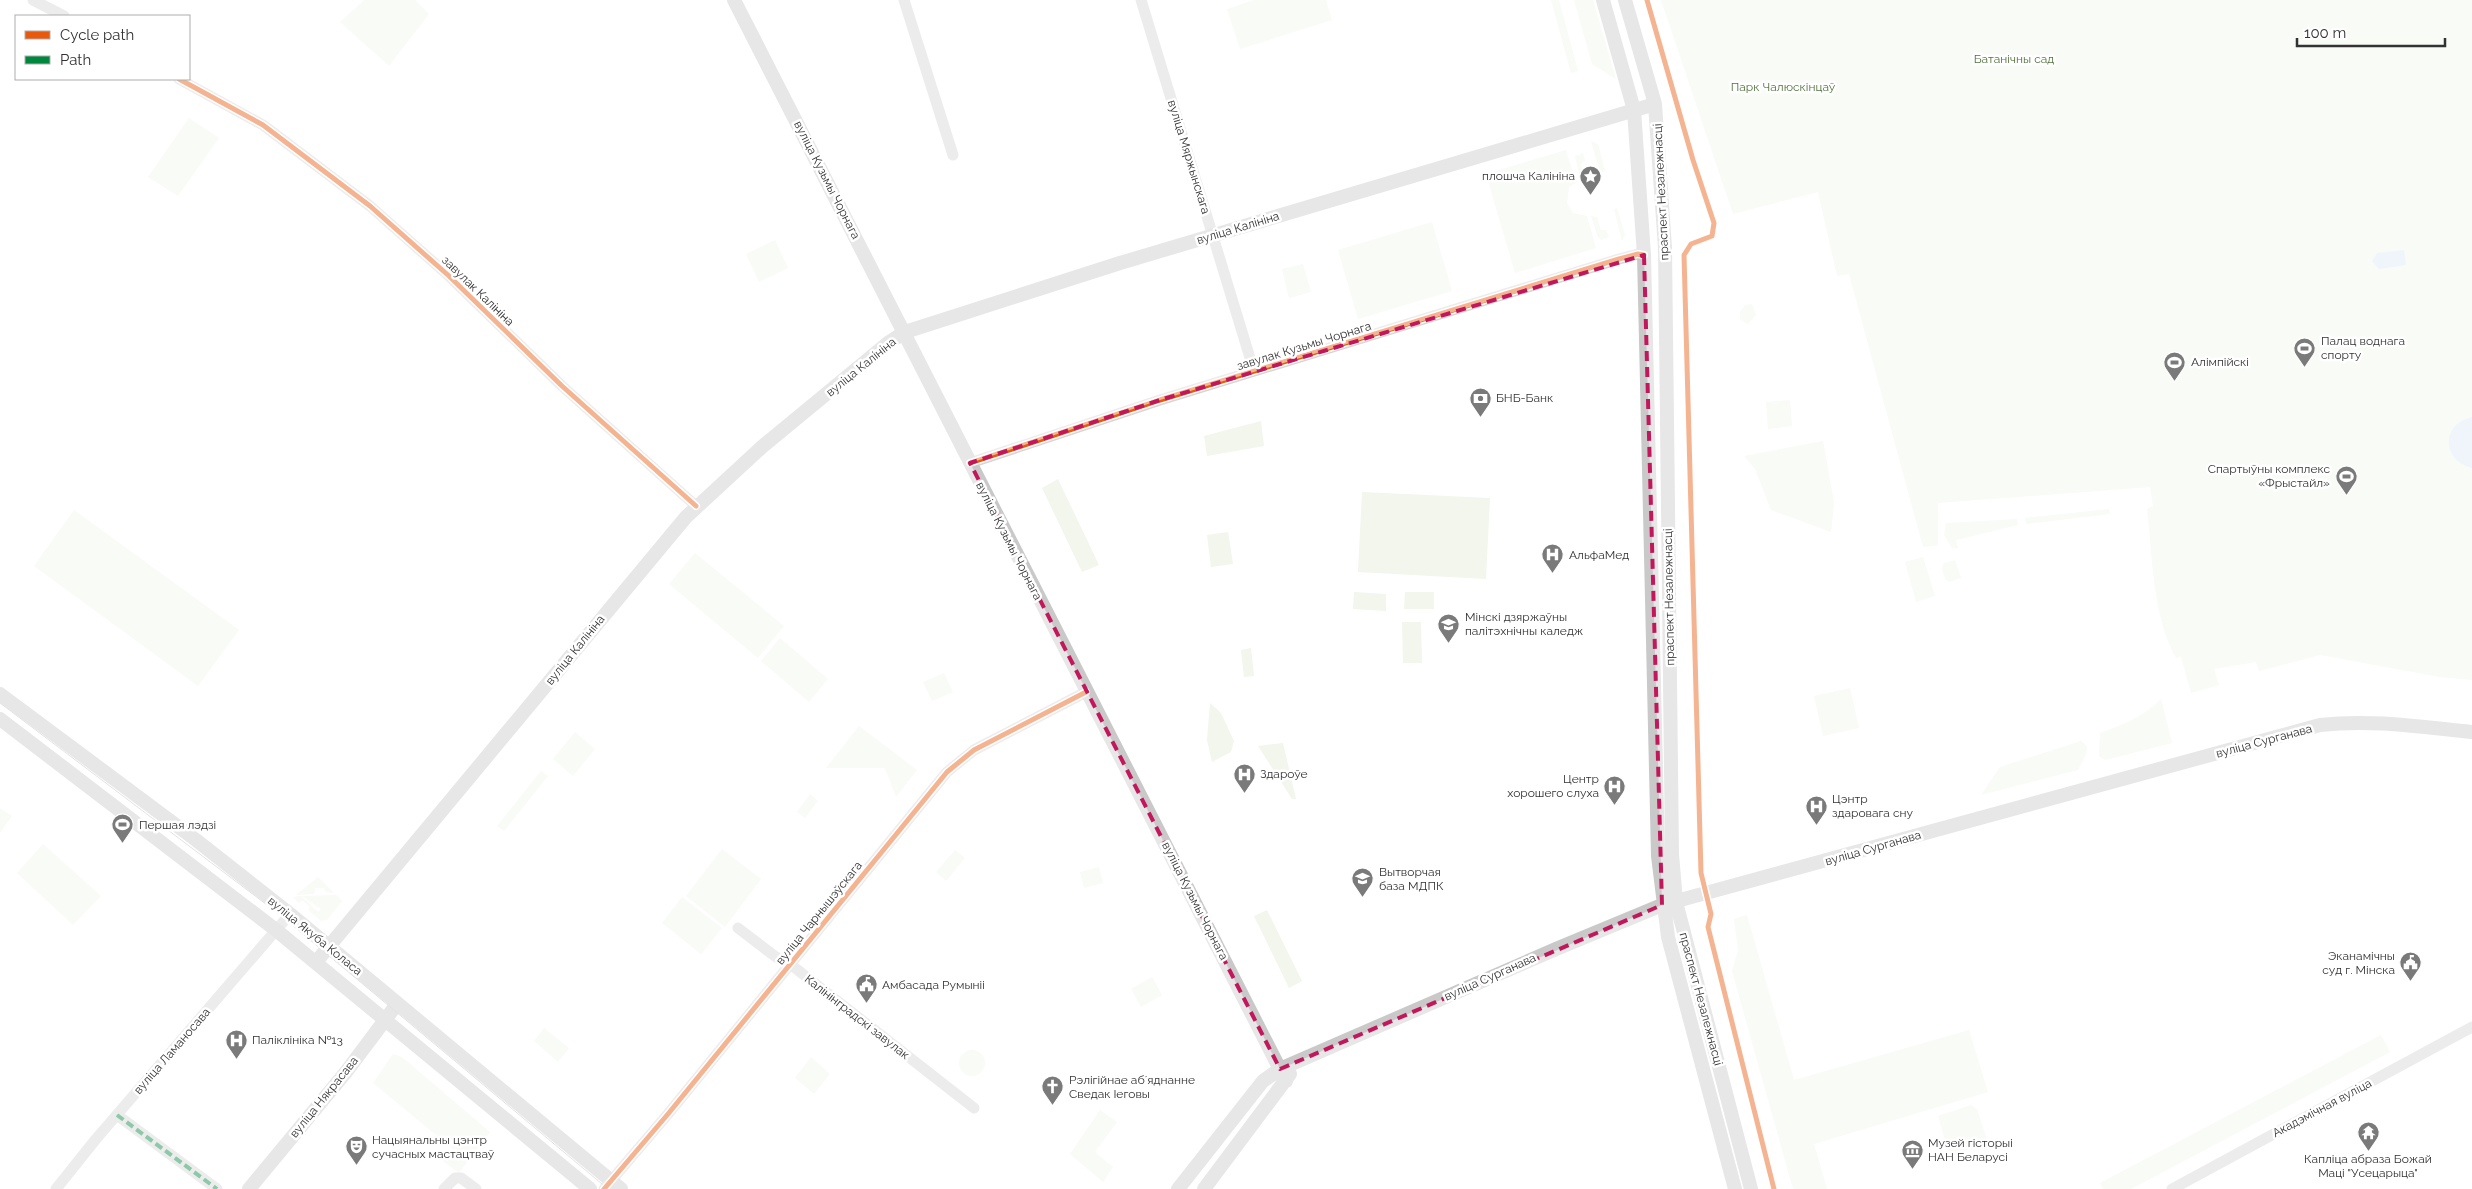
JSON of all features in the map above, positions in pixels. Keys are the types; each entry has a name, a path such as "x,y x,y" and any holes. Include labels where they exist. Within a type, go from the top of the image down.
{"main road":[{"name":"вуліца Кузьмы Чорнага","path":"734,0 1286,1082"},
{"name":"праспект Незалежнасці","path":"1603,0 1634,110 1644,254 1658,856 1662,905 1673,956 1734,1189"},
{"name":"праспект Незалежнасці","path":"1625,0 1655,104 1665,248 1672,854 1676,902 1751,1189"},
{"name":"вуліца Калініна","path":"316,962 696,506 763,446 888,343 905,332 957,314 1213,235 1655,104"},
{"name":"вуліца Якуба Коласа","path":"0,694 196,840 290,914 612,1186"},
{"name":"вуліца Якуба Коласа","path":"0,719 276,930 590,1189"},
{"name":"вуліца Сурганава","path":"1178,1189 1263,1081 1280,1068 1662,905 2320,726 2357,722 2381,722 2472,732"},
{"name":"вуліца Някрасава","path":"249,1189 334,1087 397,1004"},
{"path":"1204,1189 1286,1082 1297,1062"}],"street":[{"path":"33,0 62,15"},
{"path":"904,0 953,156"},
{"name":"вуліца Мяржынскага","path":"1141,0 1254,371"},
{"name":"завулак Калініна","path":"181,80 263,125 370,206 449,276 562,386 696,506"},
{"name":"завулак Кузьмы Чорнага","path":"970,463 1062,431 1254,371 1619,259 1644,254"},
{"name":"вуліца Чарнышэўскага","path":"612,1186 947,772 974,750 1086,692"},
{"name":"вуліца Ламаносава","path":"56,1189 290,914"},
{"name":"Калінінградскі завулак","path":"738,928 776,957 790,964 974,1108"},
{"name":"Акадэмічная вуліца","path":"2172,1189 2472,1027"},
{"path":"117,1116 217,1189"},
{"path":"444,1189 455,1178 461,1178 476,1189"}],"highlighted area":[{"path":"1644,255 1662,905 1280,1069 970,463 1160,400"}],"green space":[{"path":"364,0 415,0 429,14 389,66 340,22"},
{"path":"1254,0 1326,0 1332,20 1240,49 1227,9"},
{"path":"1551,0 1559,0 1578,71 1571,73"},
{"path":"1574,0 1593,0 1616,79 1592,64"},
{"name":"Алімпійскі","path":"1661,0 2472,0 2472,680 2440,677 2320,655 2259,671 2256,662 2214,669 2219,685 2191,693 2181,657 2176,658 2168,641 2158,605 2152,566 2147,509 2153,506 2150,487 1938,503 1938,545 1923,547 1849,274 1837,276 1818,192 1733,214"},
{"path":"189,118 219,138 178,196 148,177"},
{"path":"1591,141 1598,144 1605,171 1602,172 1599,168"},
{"path":"1566,150 1576,183 1569,187 1567,203 1573,213 1587,216 1596,248 1515,273 1486,174"},
{"path":"1583,153 1585,161 1581,164 1585,177 1581,181 1575,156"},
{"path":"1617,208 1625,235 1622,241 1614,209"},
{"path":"1591,216 1597,217 1601,230 1606,230 1609,237 1601,240 1598,237"},
{"path":"1432,222 1452,291 1358,319 1338,250"},
{"path":"775,240 788,268 759,282 746,254"},
{"path":"1303,264 1311,292 1289,298 1282,269"},
{"path":"1752,304 1756,315 1748,324 1740,319 1740,312 1745,305"},
{"path":"1790,400 1792,426 1768,429 1766,402"},
{"path":"1261,421 1264,446 1207,456 1204,436"},
{"path":"1823,441 1834,503 1831,532 1771,510 1755,469 1744,456"},
{"path":"1058,479 1099,565 1082,572 1042,488"},
{"path":"1362,492 1490,498 1486,579 1358,572"},
{"path":"2109,509 2110,514 2026,524 2025,518"},
{"path":"74,510 239,630 198,686 34,566"},
{"path":"2017,519 2018,525 1956,540 1958,548 1952,548 1944,535 1946,523"},
{"path":"1228,532 1233,564 1211,567 1207,535"},
{"path":"695,553 784,626 758,658 669,584"},
{"path":"1923,557 1935,596 1916,602 1905,562"},
{"path":"1955,560 1961,578 1949,582 1945,579 1942,568 1944,563"},
{"path":"1354,592 1386,594 1386,611 1353,609"},
{"path":"1405,592 1434,592 1434,609 1404,609"},
{"path":"1402,622 1421,622 1422,663 1403,663"},
{"path":"780,638 828,679 809,702 761,661"},
{"path":"1251,648 1254,676 1244,677 1241,650"},
{"path":"944,673 953,692 932,701 923,682"},
{"path":"1850,688 1859,728 1823,736 1814,696"},
{"path":"2161,699 2172,743 2105,760 2099,756 2100,733 2140,716"},
{"path":"1210,703 1221,713 1234,741 1231,752 1212,762 1207,740"},
{"path":"859,726 917,770 896,797 885,768 826,768"},
{"path":"575,732 595,749 573,776 553,759"},
{"path":"2081,741 2087,746 2086,754 2078,770 1981,795 2000,767"},
{"path":"1283,743 1296,799 1292,799 1258,746"},
{"path":"541,771 548,776 504,831 497,826"},
{"path":"810,794 818,801 805,818 797,812"},
{"path":"0,808 12,816 0,833"},
{"path":"43,844 101,896 73,925 17,873"},
{"path":"722,849 761,879 725,927 686,896"},
{"path":"955,850 965,858 946,881 936,872"},
{"path":"1099,867 1103,883 1084,888 1080,872"},
{"path":"318,877 334,893 325,892 324,888 315,888 314,894 296,895"},
{"path":"337,895 342,901 327,920 321,921 308,910 310,907 302,900 299,903 293,897 301,896 318,912 321,909 302,896"},
{"path":"682,897 722,928 701,954 662,923"},
{"path":"1267,910 1302,981 1289,988 1254,916"},
{"path":"1747,915 1794,1080 1969,1030 1988,1092 1814,1144 1827,1189 1793,1189 1732,971 1738,950 1734,919"},
{"path":"1152,977 1162,995 1141,1007 1131,989"},
{"path":"544,1028 569,1048 558,1062 534,1041"},
{"path":"2381,1035 2390,1052 2131,1189 2103,1189 2100,1183"},
{"path":"972,1050 981,1054 985,1063 981,1072 972,1076 963,1072 959,1063 963,1054"},
{"path":"393,1054 402,1057 490,1132 459,1173 443,1161 453,1149 373,1083"},
{"path":"811,1057 830,1074 814,1094 795,1078"},
{"path":"1971,1105 1977,1109 1988,1143 1954,1154 1948,1150 1938,1116"},
{"path":"1100,1110 1117,1122 1095,1152 1113,1167 1103,1182 1070,1154"}],"shaded area":[{"path":"2404,250 2406,265 2379,269 2372,261 2377,253"},
{"path":"2472,417 2472,468 2462,464 2455,458 2450,450 2449,442 2450,434 2455,427 2462,421"}],"tram line":[{"path":"0,703 279,914 608,1189"}],"marked path":[{"path":"117,1115 217,1189"}],"cycle path":[{"path":"1647,0 1693,160 1714,223 1712,236 1691,244 1684,255 1701,873 1711,914 1708,927 1774,1189"},
{"path":"181,80 263,125 370,206 449,276 562,386 696,506"},
{"path":"970,463 1160,400 1619,259 1638,254 1644,255"},
{"path":"604,1189 668,1114 947,772 974,750 1086,692"}],"place":[{"name":"плошча Калініна","path":"1591,195"},
{"name":"Палац воднага спорту","path":"2305,367"},
{"name":"Алімпійскі","path":"2175,381"},
{"name":"БНБ-Банк","path":"1480,417"},
{"name":"Спартыўны комплекс «Фрыстайл»","path":"2346,495"},
{"name":"АльфаМед","path":"1553,574"},
{"name":"Мінскі дзяржаўны палітэхнічны каледж","path":"1449,643"},
{"name":"Здароўе","path":"1244,793"},
{"name":"Центр хорошего слуха","path":"1615,805"},
{"name":"Цэнтр здаровага сну","path":"1816,825"},
{"name":"Першая лэдзі","path":"123,844"},
{"name":"Вытворчая база МДПК","path":"1363,898"},
{"name":"Эканамічны суд г. Мінска","path":"2411,982"},
{"name":"Амбасада Румыніі","path":"866,1004"},
{"name":"Паліклініка №13","path":"236,1059"},
{"name":"Рэлігійнае абʼяднанне Сведак Іеговы","path":"1053,1106"},
{"name":"Капліца абраза Божай Маці \"Усецарыца\"","path":"2368,1151"},
{"name":"Нацыянальны цэнтр сучасных мастацтваў","path":"356,1166"},
{"name":"Музей гісторыі НАН Беларусі","path":"1912,1169"}],"park label":[{"name":"Батанічны сад","path":"2014,59"},
{"name":"Парк Чалюскінцаў","path":"1783,87"}]}
